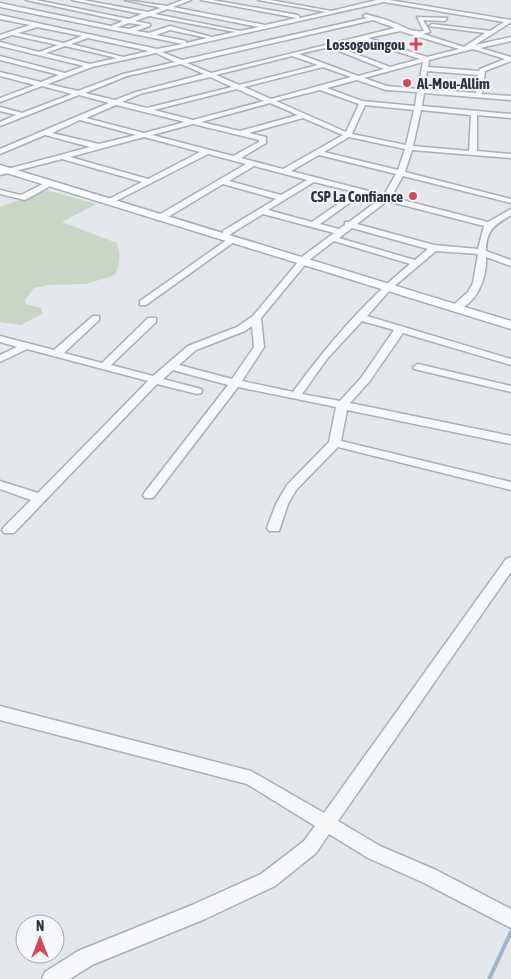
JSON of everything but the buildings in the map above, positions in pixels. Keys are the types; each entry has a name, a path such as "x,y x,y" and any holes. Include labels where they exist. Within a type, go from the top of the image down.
{"main road":[{"path":"3,169 113,201"},
{"path":"3,169 457,306 511,320"},
{"path":"457,306 511,325"}],"street":[{"path":"0,4 10,0"},
{"path":"29,0 148,25 130,31"},
{"path":"75,0 241,34"},
{"path":"0,37 112,0"},
{"path":"128,0 267,27"},
{"path":"141,2 148,0"},
{"path":"39,54 188,0"},
{"path":"204,0 314,21"},
{"path":"244,7 261,0 334,12"},
{"path":"277,3 283,0"},
{"path":"300,6 315,0"},
{"path":"381,1 389,17 400,29 465,49"},
{"path":"1,99 90,66 214,38 241,34 381,1 510,21"},
{"path":"0,4 189,44"},
{"path":"347,9 374,18"},
{"path":"461,22 466,14"},
{"path":"0,17 156,51 348,135 409,148 511,156"},
{"path":"0,124 125,75 374,18 389,17"},
{"path":"415,34 427,32 419,18 428,17 454,21"},
{"path":"465,49 478,38 502,28 510,21"},
{"path":"322,24 426,59"},
{"path":"486,24 502,28"},
{"path":"424,25 492,31"},
{"path":"0,28 124,58"},
{"path":"149,35 171,28 214,38"},
{"path":"0,152 145,90 400,29"},
{"path":"443,34 478,38"},
{"path":"3,169 144,135 356,77 511,39"},
{"path":"254,40 273,47"},
{"path":"495,43 511,46"},
{"path":"0,44 90,66"},
{"path":"328,45 390,69"},
{"path":"473,48 511,59"},
{"path":"0,56 18,49"},
{"path":"282,50 386,88 511,98"},
{"path":"0,56 65,75"},
{"path":"40,68 63,59"},
{"path":"9,530 155,380 192,348 241,328 256,318 303,260 348,224 386,198 399,180 409,148 426,59"},
{"path":"479,95 481,73 485,68 511,59"},
{"path":"147,110 325,65"},
{"path":"424,69 481,73"},
{"path":"0,74 261,138 263,141 235,158"},
{"path":"318,88 363,104 511,116"},
{"path":"285,171 348,135 363,104"},
{"path":"0,110 23,115"},
{"path":"473,153 474,113"},
{"path":"241,133 303,116"},
{"path":"80,118 489,225"},
{"path":"45,133 97,146"},
{"path":"113,201 207,151"},
{"path":"317,152 511,201"},
{"path":"60,156 149,182"},
{"path":"163,216 253,163"},
{"path":"143,303 262,211 313,179"},
{"path":"221,181 282,198"},
{"path":"0,192 22,198 50,184"},
{"path":"313,225 362,191"},
{"path":"262,211 339,232"},
{"path":"457,306 472,294 478,283 482,264 482,252 489,225 511,211"},
{"path":"348,224 434,248 482,252 511,263"},
{"path":"331,238 416,263"},
{"path":"295,396 323,357 390,286 434,248"},
{"path":"361,317 511,362"},
{"path":"56,354 96,318"},
{"path":"149,495 235,383 259,347 256,318"},
{"path":"104,366 152,320"},
{"path":"274,528 282,504 291,488 335,443 342,406 365,380 401,328"},
{"path":"0,339 197,391"},
{"path":"0,359 26,346"},
{"path":"171,366 235,383 511,440"},
{"path":"418,367 511,389"},
{"path":"335,443 511,486"},
{"path":"0,485 40,498"},
{"path":"52,979 85,958 198,912 268,880 310,847 511,562"},
{"path":"0,713 251,778 374,852 430,876 511,919"}],"green space":[{"path":"47,190 96,204 62,222 117,243 119,263 117,271 115,275 86,284 47,285 34,288 25,300 26,304 41,308 42,314 21,325 0,322 0,207"}],"waterway":[{"path":"489,979 511,932"}],"place":[{"name":"Lossogoungou","path":"416,44"},
{"name":"Al-Mou-Allim","path":"407,83"},
{"name":"CSP La Confiance","path":"413,196"}]}
